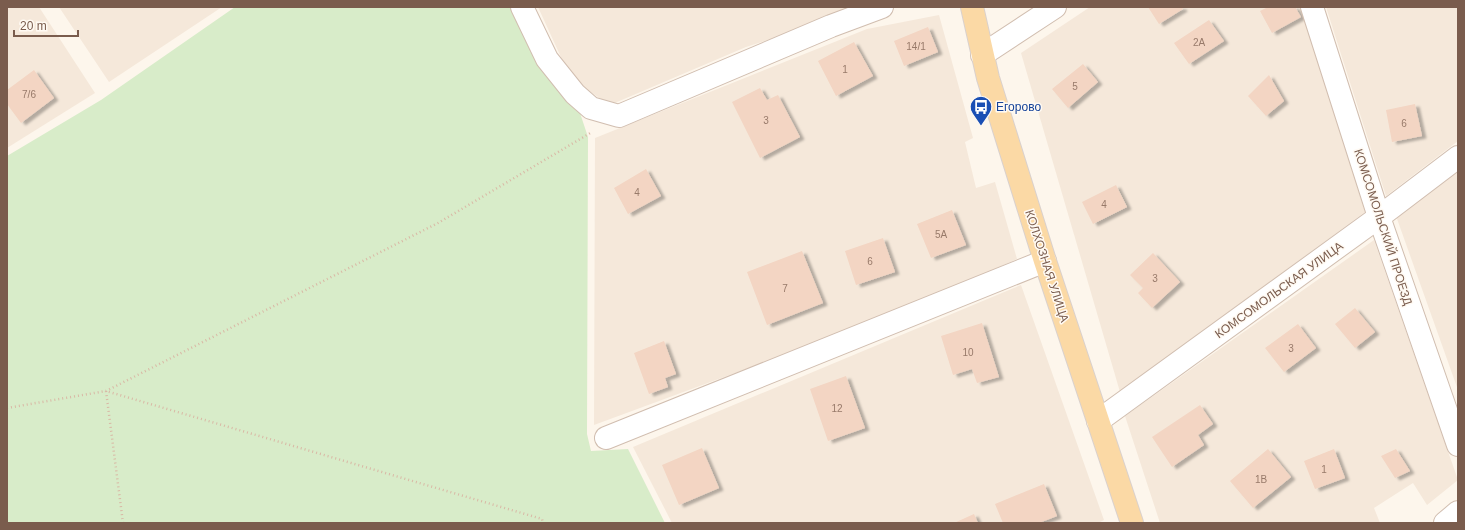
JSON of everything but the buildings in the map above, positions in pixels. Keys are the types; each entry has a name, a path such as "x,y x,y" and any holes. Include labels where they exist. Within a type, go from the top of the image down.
{"main road":[{"name":"КОЛХОЗНАЯ УЛИЦА","path":"972,7 982,55 1044,262 1131,522"}],"street":[{"path":"522,7 547,59 575,94 591,108 618,116 882,7"},
{"path":"982,55 1055,7"},
{"name":"КОМСОМОЛЬСКИЙ ПРОЕЗД","path":"1312,7 1379,218 1458,445"},
{"name":"КОМСОМОЛЬСКАЯ УЛИЦА","path":"1098,421 1379,218 1458,157"},
{"path":"606,438 1044,262"},
{"path":"1445,523 1458,512"}],"path":[{"path":"7,408 106,392 438,223 618,116"},
{"path":"106,392 123,523"},
{"path":"106,392 542,519 544,523"}],"shaded area":[{"path":"7,7 39,7 95,93 7,148"},
{"path":"59,7 222,7 109,82"},
{"path":"538,7 870,7 746,47 610,105 571,79"},
{"path":"1090,7 1302,7 1365,212 1120,392 1021,53"},
{"path":"1326,7 1458,7 1458,141 1386,196"},
{"path":"939,15 973,138 965,142 976,188 995,182 1017,259 930,298 862,326 594,425 595,138 867,29"},
{"path":"1458,170 1458,390 1396,216"},
{"path":"1374,240 1458,480 1427,505 1413,483 1374,508 1380,523 1160,523 1125,416"},
{"path":"1021,285 1104,520 1098,523 672,523 633,447"}],"green space":[{"path":"235,7 511,7 541,66 580,113 588,137 587,434 591,451 628,449 665,523 7,523 7,156 101,100"}],"place":[{"name":"Егорово","path":"981,126"}]}
